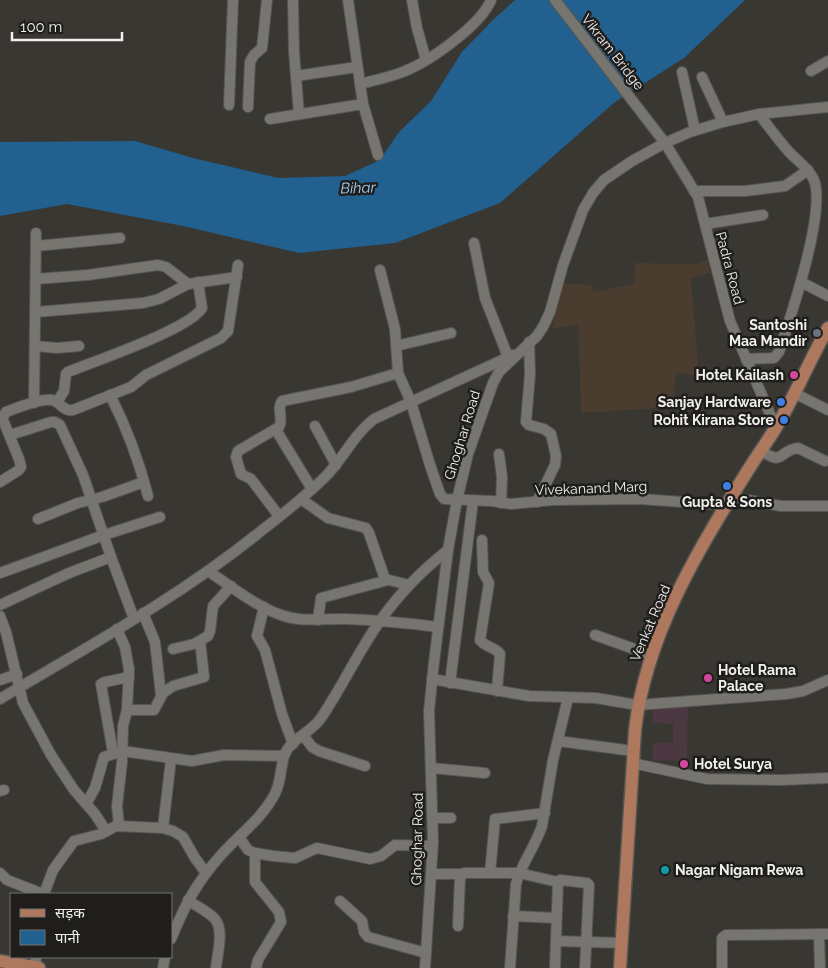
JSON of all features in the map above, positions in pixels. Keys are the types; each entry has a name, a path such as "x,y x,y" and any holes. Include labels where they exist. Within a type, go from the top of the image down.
{"main road":[{"name":"Venkat Road","path":"620,968 632,757 638,705 651,655 683,582 729,501 760,450 776,428 828,328"},
{"path":"0,961 39,968"}],"street":[{"path":"229,105 233,0"},
{"path":"248,107 250,62 263,46 267,0"},
{"path":"293,0 299,114"},
{"path":"348,0 363,104 378,156"},
{"path":"412,0 426,60"},
{"path":"360,84 403,72 426,60 469,28 481,16 491,0"},
{"name":"Vikram Bridge","path":"555,0 649,120"},
{"path":"811,72 828,61"},
{"path":"296,76 358,67"},
{"path":"682,72 694,130"},
{"path":"702,77 723,122"},
{"path":"270,119 363,104"},
{"name":"Ghoghar Road","path":"425,968 433,818 430,768 432,679 448,550 457,500 468,454 492,383 544,325 550,312 563,265 583,210 592,193 604,180 618,169 665,142 694,130 759,114 828,107"},
{"path":"746,359 767,359 774,358 777,355 801,282 813,232 817,195 816,184 808,170 790,153 759,114"},
{"name":"Padra Road","path":"649,120 665,142 698,197 730,321 776,428"},
{"path":"694,191 745,191 785,186 808,170"},
{"path":"705,224 763,215"},
{"path":"34,403 36,233"},
{"path":"36,246 120,238"},
{"path":"474,243 485,298 508,357"},
{"path":"36,278 88,276 158,264 193,283 202,308 198,314 172,330 68,372 66,374 64,390 57,402"},
{"path":"0,482 21,467 3,420 4,414 47,400 57,402 69,411 131,387 146,375 225,335 230,321 238,266"},
{"path":"380,270 393,319 398,373 411,402 440,494 444,499 457,500"},
{"path":"36,312 143,303 159,299 193,283 237,277"},
{"path":"801,282 828,296"},
{"path":"396,346 451,333"},
{"path":"529,342 530,374 526,422 551,434 556,456 555,464 537,502"},
{"path":"35,346 57,348 78,346"},
{"path":"0,699 139,616 208,571 312,489 336,465 360,431 368,424 518,352"},
{"path":"279,516 251,479 241,474 236,457 240,449 276,430 280,425 279,406 282,401 358,385 398,373"},
{"path":"794,392 828,410"},
{"path":"110,396 126,428 148,496"},
{"path":"10,435 52,422 58,422 92,500 110,557 139,616 155,642 161,695"},
{"path":"314,426 336,465"},
{"path":"276,430 312,489"},
{"path":"760,450 772,458 777,458 788,451 798,448 825,461"},
{"path":"499,454 502,477 501,503"},
{"path":"38,519 78,503 144,482"},
{"path":"301,499 328,518 366,528 384,577 388,580"},
{"name":"Vivekanand Marg","path":"457,500 522,504 552,500 640,499 729,501 781,506 828,506"},
{"path":"450,683 473,501"},
{"path":"0,573 104,535 160,517"},
{"path":"482,540 483,572 489,583 480,640 482,644 498,651 500,654 497,691"},
{"path":"172,937 188,900 206,873 259,817 273,798 277,791 284,756 293,744 320,720 381,620 409,584 448,550"},
{"path":"0,605 69,573 110,557"},
{"path":"208,571 264,607 295,619 381,620 438,627"},
{"path":"318,620 321,598 388,580 409,584"},
{"path":"173,649 200,641 209,633 213,606 230,586"},
{"path":"264,607 257,636 265,650 282,714 293,744"},
{"path":"0,616 6,632 23,703 51,755 74,790 95,814 106,831"},
{"path":"117,629 127,654 129,677 127,710 118,752 117,806 119,825"},
{"path":"595,635 651,655"},
{"path":"127,710 154,710 161,695 177,684 204,677 200,641"},
{"path":"0,680 17,674"},
{"path":"118,752 101,684 129,677"},
{"path":"432,679 529,696 596,698 638,705 786,694 803,691 828,680"},
{"path":"510,968 516,884 519,873 539,835 568,698"},
{"path":"303,735 315,749 365,766"},
{"path":"558,741 632,757 707,779 784,780 828,778"},
{"path":"86,804 95,788 103,759 118,752 192,761 224,755 284,756"},
{"path":"163,828 171,759"},
{"path":"430,768 485,773"},
{"path":"490,873 495,819 545,813"},
{"path":"433,818 451,818"},
{"path":"43,893 53,870 74,841 100,834 113,826 119,825 163,828 183,837 206,873"},
{"path":"240,837 245,848 255,853 295,858 318,848 370,860 381,856 395,845 432,846"},
{"path":"255,853 255,882 276,908 281,922 256,968"},
{"path":"431,874 519,873 558,882 560,880 587,883 589,885 586,968"},
{"path":"458,926 460,878 462,874"},
{"path":"1,876 12,883 40,893"},
{"path":"555,968 558,882"},
{"path":"188,900 217,922 219,933 216,968"},
{"path":"340,901 362,921 364,932 368,938 426,952"},
{"path":"172,913 183,911"},
{"path":"513,916 556,918"},
{"path":"722,968 722,938 726,935 824,934 820,968"},
{"path":"556,941 621,943"}],"shaded area":[{"path":"708,260 710,273 691,278 699,376 676,373 673,407 581,413 578,324 552,329 561,283 592,285 593,292 634,284 635,263 694,264"},
{"path":"653,707 688,707 687,760 652,761 653,743 673,743 673,724 653,723"}],"water":[{"name":"Bihar","path":"515,0 745,0 684,58 615,102 500,203 395,243 299,253 183,226 67,204 0,216 0,142 135,141 193,158 278,178 345,176 380,160 399,132 431,101 462,52"}],"place":[{"name":"Santoshi Maa Mandir","path":"817,333"},
{"name":"Hotel Kailash","path":"794,375"},
{"name":"Sanjay Hardware","path":"781,402"},
{"name":"Rohit Kirana Store","path":"784,420"},
{"name":"Gupta & Sons","path":"727,486"},
{"name":"Hotel Rama Palace","path":"708,678"},
{"name":"Hotel Surya","path":"684,764"},
{"name":"Nagar Nigam Rewa","path":"665,870"}]}
